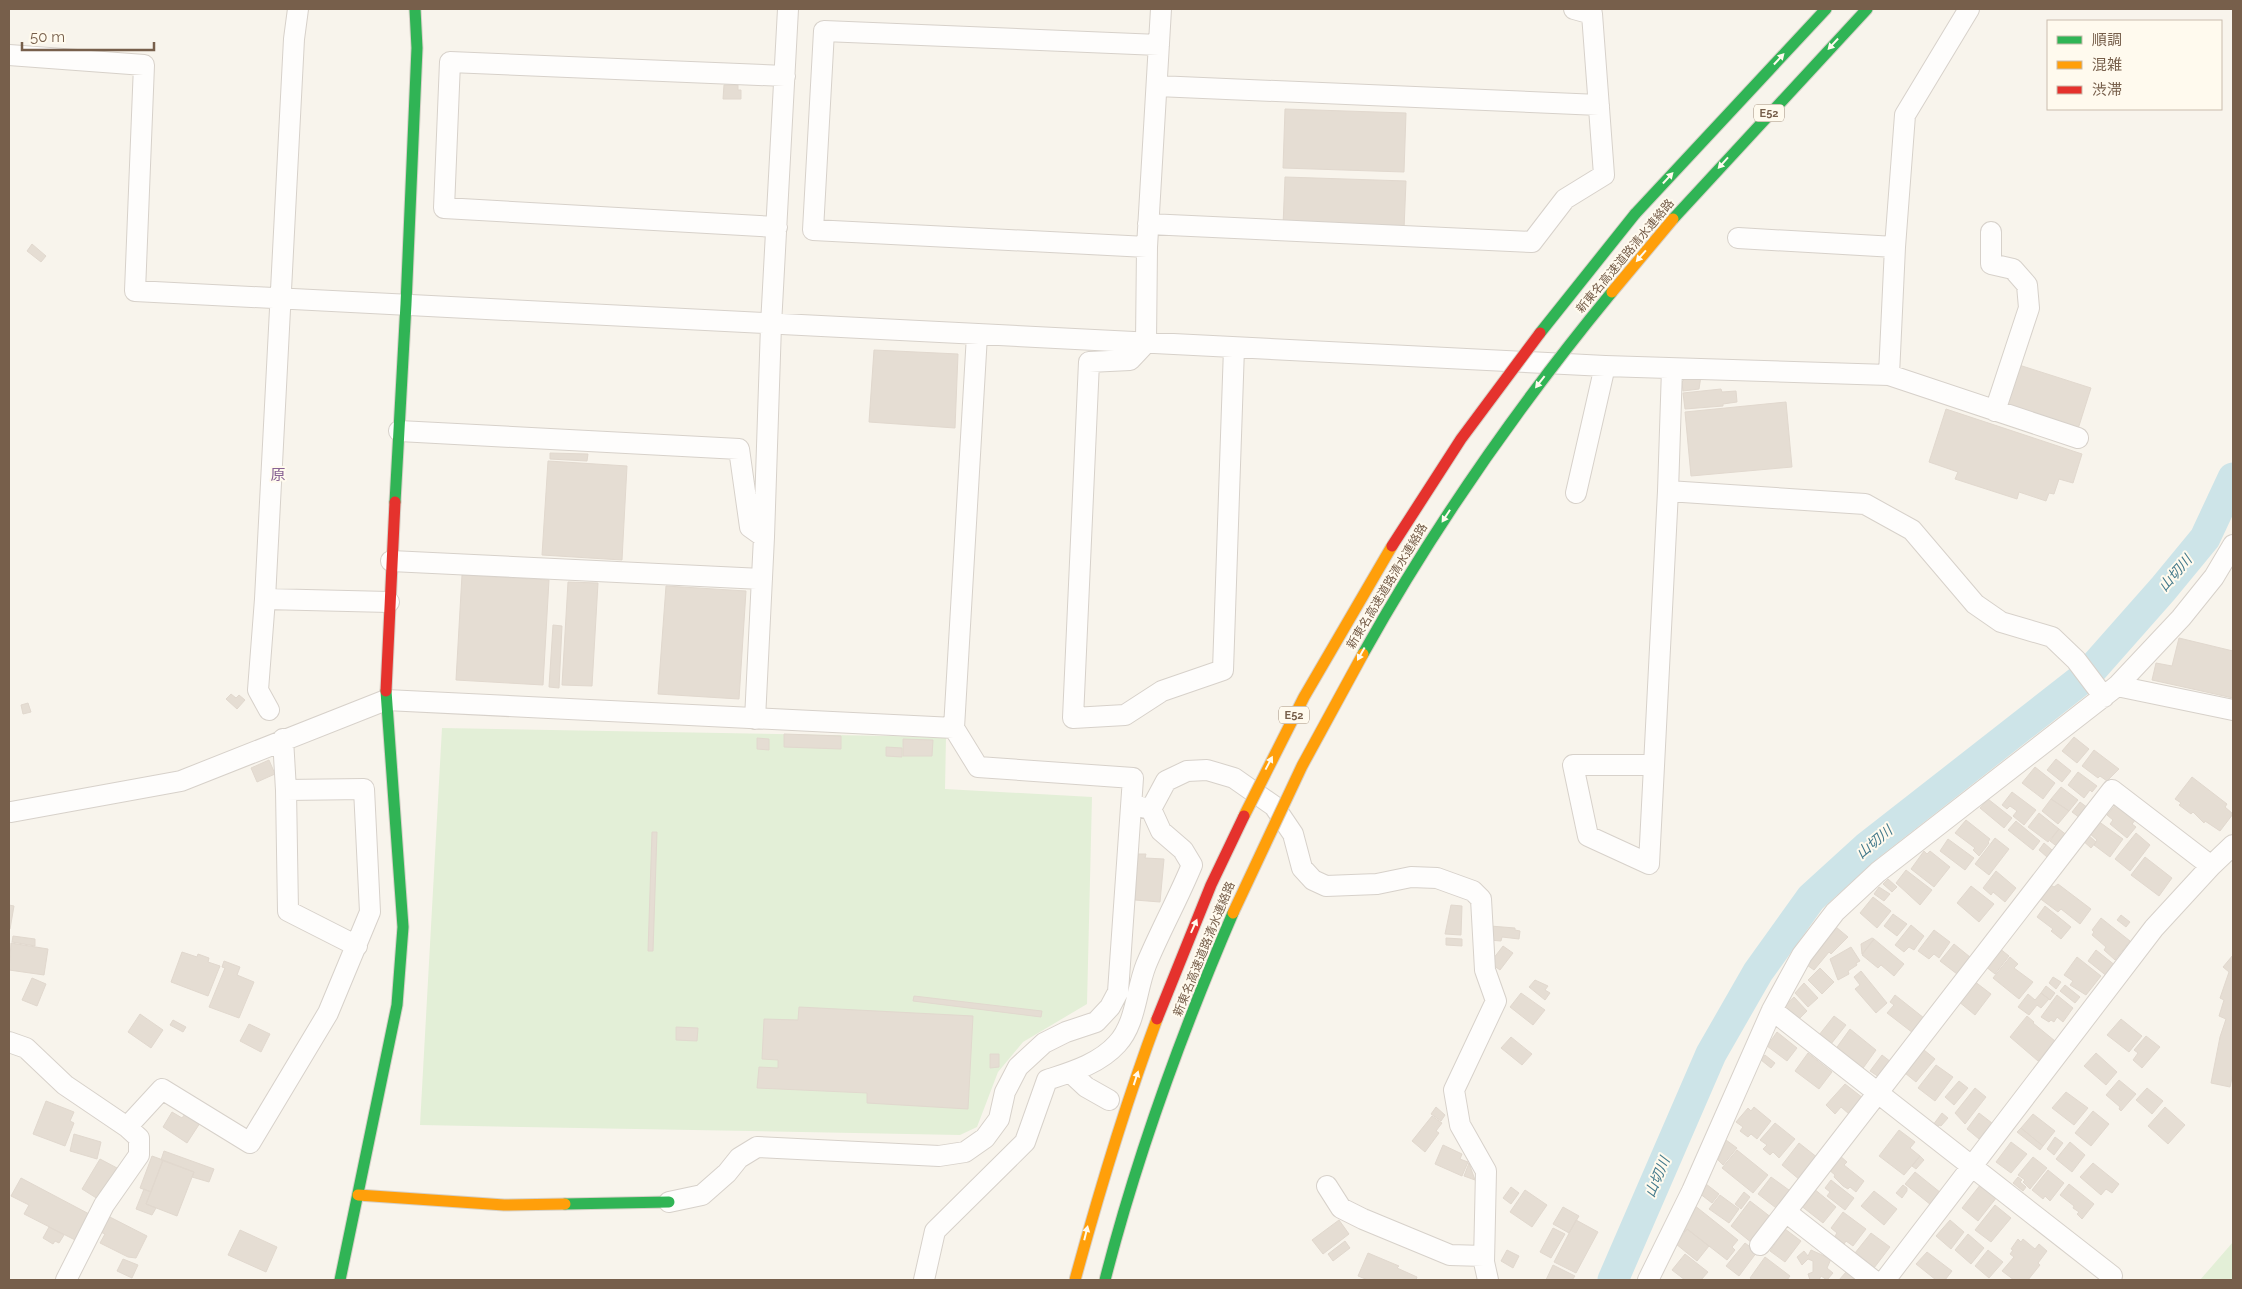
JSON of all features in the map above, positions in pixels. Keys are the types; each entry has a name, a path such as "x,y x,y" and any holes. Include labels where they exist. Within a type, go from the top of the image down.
{"main road":[{"path":"340,1280 396,1005 403,927 386,700 389,602 406,304 417,48 415,9"},
{"name":"新東名高速道路清水連絡路","path":"1075,1280 1089,1220 1140,1064 1192,929 1275,752 1336,637 1410,516 1542,328 1635,214 1826,9"},
{"name":"新東名高速道路清水連絡路","path":"1105,1280 1138,1165 1219,942 1288,790 1362,652 1435,533 1482,461 1532,391 1602,302 1673,219 1867,9"},
{"path":"358,1195 504,1205 669,1202"}],"street":[{"path":"269,710 258,690 266,599 294,39 298,9"},
{"path":"755,719 764,537 771,325 788,9"},
{"path":"1161,9 1148,224 1146,343 1130,360 1089,362 1073,718 1125,716 1162,691 1223,670 1234,348"},
{"path":"1148,224 1532,242 1565,199 1604,175 1592,14 1574,9"},
{"path":"1890,375 1895,247 1905,115 1969,9"},
{"path":"1147,247 814,230 823,41 824,31 1159,44"},
{"path":"9,55 144,64 135,291 771,325 1604,366 1890,375 2078,438"},
{"path":"777,227 444,208 450,62 785,76"},
{"path":"1157,86 1599,105"},
{"path":"1991,232 1991,264 2013,269 2022,279 2027,285 2029,308 1995,411"},
{"path":"1738,238 1895,247"},
{"path":"924,1280 935,1231 1026,1142 1047,1080 1071,1073 1094,1062 1118,1044 1130,1022 1146,966 1192,865 1183,850 1161,831 1142,807 1133,778 978,767 954,728 977,335"},
{"path":"1576,493 1604,366"},
{"path":"1654,765 1573,765 1588,836 1648,864 1654,765 1668,491 1672,369"},
{"path":"399,431 739,449 750,528 764,537"},
{"path":"1668,491 1865,504 1912,530 1975,604 2001,622 2052,637 2106,689 2233,710"},
{"path":"1648,1280 1692,1191 1772,1010 1802,955 1835,912 1878,872 2106,689 2181,618 2214,576 2233,545"},
{"path":"391,561 762,579"},
{"path":"266,599 389,602"},
{"path":"10,812 181,781 282,739 386,700 954,728"},
{"path":"282,739 286,790 288,911 357,946"},
{"path":"669,1202 702,1194 726,1173 739,1158 757,1147 939,1156 965,1152 985,1138 999,1119 1005,1092 1018,1067 1044,1043 1066,1032 1096,1022 1110,1006 1118,992 1142,807 1166,781 1187,770 1207,770 1234,778 1274,806 1293,834 1302,868 1314,880 1326,886 1377,884 1411,877 1437,878 1474,892 1481,899 1485,970 1496,1001 1454,1090 1460,1125 1486,1171 1484,1256 1488,1280"},
{"path":"127,1127 162,1089 250,1143 328,1013 370,912 364,789 286,790"},
{"path":"1760,1245 2112,790 2211,866"},
{"path":"1885,1280 2154,928 2233,844"},
{"path":"1772,1010 2112,1276"},
{"path":"9,1042 26,1048 65,1085 140,1138 139,1155 104,1205 66,1280"},
{"path":"1071,1073 1086,1087 1109,1100"},
{"path":"1327,1186 1340,1208 1363,1219 1450,1255 1484,1256"},
{"path":"1786,1212 1873,1280"}],"green space":[{"path":"442,728 946,737 945,789 1092,797 1087,1004 1023,1042 998,1072 977,1127 960,1135 420,1125"},
{"path":"2233,1242 2233,1280 2200,1280"}],"building":[{"path":"724,85 738,85 738,90 741,90 741,99 723,99"},
{"path":"1285,109 1406,113 1404,172 1283,168"},
{"path":"1285,177 1406,181 1404,229 1283,226"},
{"path":"32,244 46,256 41,262 27,251"},
{"path":"874,350 958,354 955,428 869,422"},
{"path":"2019,365 2091,388 2078,429 2005,406"},
{"path":"1688,376 1701,376 1699,389 1683,391 1682,382"},
{"path":"1721,389 1722,392 1736,391 1737,402 1723,404 1723,406 1685,409 1683,393"},
{"path":"1786,402 1792,467 1691,476 1685,412"},
{"path":"1946,409 2082,454 2073,483 2059,479 2054,494 2049,493 2046,501 2019,492 2017,499 1955,479 1958,472 1929,462"},
{"path":"550,453 588,454 587,461 550,459"},
{"path":"548,461 627,466 622,560 542,555"},
{"path":"462,575 549,580 543,685 456,680"},
{"path":"568,582 598,583 592,686 562,685"},
{"path":"666,586 746,591 739,699 658,694"},
{"path":"553,625 562,626 559,688 549,687"},
{"path":"2179,638 2233,651 2233,698 2152,680 2156,663 2172,666"},
{"path":"231,694 236,698 239,695 245,700 237,709 226,699"},
{"path":"28,703 31,712 23,714 21,705"},
{"path":"784,734 841,736 841,749 784,747"},
{"path":"2074,737 2089,749 2077,763 2062,751"},
{"path":"757,738 769,739 769,750 757,749"},
{"path":"903,739 933,740 932,756 903,756"},
{"path":"886,747 902,748 902,757 886,756"},
{"path":"2094,750 2119,769 2107,781 2100,776 2098,778 2082,766"},
{"path":"2056,759 2071,771 2062,782 2047,770"},
{"path":"269,760 275,774 257,782 251,768"},
{"path":"2035,767 2055,783 2043,799 2022,783"},
{"path":"2078,772 2097,786 2092,792 2090,790 2084,798 2068,785"},
{"path":"2192,777 2227,804 2225,807 2233,814 2220,831 2205,821 2204,823 2193,812 2191,814 2179,805 2181,803 2175,799"},
{"path":"2061,787 2078,800 2069,811 2051,799"},
{"path":"2012,792 2036,810 2024,825 2013,816 2017,811 2010,806 2007,809 2002,805"},
{"path":"1988,799 2012,818 2004,828 1980,808"},
{"path":"2051,799 2069,811 2058,824 2042,811"},
{"path":"2080,802 2088,808 2080,818 2072,812"},
{"path":"2117,803 2136,819 2132,824 2136,827 2127,838 2110,824 2113,820 2107,815"},
{"path":"2039,813 2059,829 2048,842 2028,827"},
{"path":"1966,820 1990,839 1979,856 1973,850 1975,848 1955,833"},
{"path":"2016,821 2040,841 2033,850 2008,830"},
{"path":"2098,821 2123,839 2110,857 2094,845 2097,840 2089,833"},
{"path":"2059,829 2068,836 2059,848 2050,841"},
{"path":"652,832 657,832 653,951 648,951"},
{"path":"2086,833 2096,842 2091,848 2081,839"},
{"path":"2136,833 2150,845 2130,871 2115,859"},
{"path":"1995,838 2009,849 1989,875 1975,864"},
{"path":"1948,839 1974,858 1965,870 1940,851"},
{"path":"2044,843 2052,850 2047,857 2039,850"},
{"path":"1924,851 1927,854 1930,851 1950,867 1934,887 1911,869"},
{"path":"1138,854 1146,854 1145,858 1164,859 1160,902 1135,900"},
{"path":"2145,857 2172,878 2159,896 2131,875"},
{"path":"1906,870 1932,890 1920,905 1896,883"},
{"path":"1996,871 2016,888 2005,902 1993,892 1991,895 1983,888"},
{"path":"1888,879 1897,887 1892,892 1883,884"},
{"path":"2049,884 2054,887 2058,884 2091,909 2080,924 2061,909 2058,912 2038,897"},
{"path":"1971,886 1994,904 1979,922 1957,903"},
{"path":"1879,887 1890,894 1884,901 1874,894"},
{"path":"1873,897 1891,911 1877,928 1860,913"},
{"path":"9,905 14,906 10,929 9,929"},
{"path":"1451,905 1462,906 1461,935 1445,934"},
{"path":"2045,906 2071,927 2061,939 2051,931 2053,929 2037,917"},
{"path":"1893,914 1907,924 1897,936 1884,926"},
{"path":"2121,915 2130,922 2126,927 2117,920"},
{"path":"2101,918 2130,941 2115,960 2104,950 2106,947 2092,935 2094,932 2092,930"},
{"path":"1911,925 1924,936 1914,950 1909,947 1904,952 1895,945"},
{"path":"1490,926 1515,928 1515,930 1520,931 1519,939 1502,937 1501,941 1489,940"},
{"path":"1836,927 1848,937 1831,954 1829,952 1814,970 1804,963"},
{"path":"1934,930 1950,942 1939,958 1934,954 1929,959 1918,951"},
{"path":"13,936 35,939 35,946 12,942"},
{"path":"1446,938 1462,939 1462,946 1446,945"},
{"path":"1872,938 1874,939 1862,954 1861,944"},
{"path":"1874,939 1904,964 1894,976 1881,965 1878,968 1862,955"},
{"path":"11,943 48,949 44,975 9,970"},
{"path":"1954,944 1970,957 1957,974 1940,961"},
{"path":"1503,946 1513,953 1500,970 1490,963"},
{"path":"1851,947 1860,961 1848,971 1849,974 1838,980 1830,959"},
{"path":"1999,948 2009,956 1995,974 1985,966"},
{"path":"2096,950 2116,966 2108,977 2088,961"},
{"path":"182,952 197,957 198,954 209,958 208,962 220,966 208,996 171,982"},
{"path":"2233,955 2233,1073 2230,1087 2211,1083 2220,1037 2226,1019 2219,1016 2224,1000 2220,998 2229,972 2223,967"},
{"path":"2010,957 2018,964 2014,968 2033,982 2019,999 1993,978"},
{"path":"2077,957 2101,976 2086,995 2070,985 2073,981 2064,975"},
{"path":"224,961 240,967 237,975 254,982 239,1018 209,1007 225,968 222,967"},
{"path":"1820,968 1834,982 1822,994 1808,980"},
{"path":"1861,971 1887,1003 1876,1013 1855,989 1860,985 1854,977"},
{"path":"2053,977 2061,982 2056,989 2049,983"},
{"path":"32,978 46,984 37,1006 22,1000"},
{"path":"1535,980 1548,986 1545,990 1550,993 1545,1000 1529,987"},
{"path":"1974,981 1991,994 1975,1015 1958,1001"},
{"path":"1804,983 1818,998 1808,1007 1795,993"},
{"path":"2065,985 2080,997 2075,1003 2060,991"},
{"path":"2046,986 2055,993 2050,1000 2041,993"},
{"path":"1521,993 1545,1010 1533,1025 1510,1007"},
{"path":"2041,993 2049,999 2041,1008 2037,1005 2029,1015 2018,1007 2028,994 2035,1000"},
{"path":"1895,995 1924,1018 1913,1033 1887,1013 1894,1005 1890,1002"},
{"path":"2057,995 2073,1008 2063,1022 2057,1017 2054,1022 2051,1020 2049,1022 2041,1017"},
{"path":"914,996 1042,1011 1041,1017 913,1001"},
{"path":"1794,997 1807,1011 1797,1021 1783,1007"},
{"path":"799,1007 973,1016 968,1109 867,1103 867,1093 757,1088 759,1067 778,1068 778,1060 762,1059 764,1019 798,1020"},
{"path":"140,1014 163,1030 151,1048 128,1032"},
{"path":"1834,1016 1846,1025 1831,1044 1819,1035"},
{"path":"2027,1016 2055,1041 2038,1061 2010,1037"},
{"path":"2121,1019 2142,1036 2129,1052 2107,1035"},
{"path":"173,1020 186,1027 183,1032 170,1025"},
{"path":"249,1024 270,1034 261,1052 240,1041"},
{"path":"676,1027 698,1028 697,1041 676,1040"},
{"path":"1850,1029 1876,1050 1861,1071 1835,1050"},
{"path":"1777,1032 1797,1048 1787,1061 1767,1046"},
{"path":"2146,1036 2160,1047 2142,1068 2133,1060 2138,1053 2134,1050"},
{"path":"1511,1037 1532,1054 1522,1065 1501,1048"},
{"path":"1924,1050 1935,1059 1916,1082 1905,1073"},
{"path":"1808,1053 1832,1072 1819,1089 1795,1071"},
{"path":"2096,1053 2117,1072 2106,1085 2084,1066"},
{"path":"990,1054 999,1054 999,1067 990,1068"},
{"path":"1765,1055 1775,1063 1771,1068 1761,1060"},
{"path":"1882,1055 1891,1062 1879,1077 1870,1071"},
{"path":"1936,1065 1953,1077 1935,1101 1918,1088"},
{"path":"2119,1080 2136,1094 2121,1111 2120,1107 2106,1095"},
{"path":"1959,1081 1968,1088 1954,1105 1945,1097"},
{"path":"1845,1084 1863,1098 1849,1114 1841,1107 1835,1114 1826,1105"},
{"path":"1975,1088 1986,1097 1965,1124 1955,1113"},
{"path":"2147,1088 2163,1101 2152,1114 2136,1100"},
{"path":"2066,1092 2088,1108 2074,1125 2052,1108"},
{"path":"46,1101 74,1112 70,1121 74,1123 65,1146 33,1134"},
{"path":"1436,1107 1445,1115 1441,1121 1431,1114"},
{"path":"1754,1107 1771,1121 1757,1139 1751,1134 1748,1137 1740,1131 1743,1127 1736,1122 1748,1108 1751,1111"},
{"path":"2165,1107 2185,1125 2168,1144 2148,1126"},
{"path":"2093,1111 2109,1124 2091,1146 2075,1133"},
{"path":"172,1112 182,1118 185,1114 200,1123 187,1143 163,1127"},
{"path":"1942,1113 1948,1118 1937,1128 1933,1125"},
{"path":"1979,1113 1992,1123 1979,1139 1967,1129"},
{"path":"2033,1114 2055,1131 2043,1146 2021,1128"},
{"path":"1432,1116 1442,1123 1436,1131 1439,1133 1425,1152 1412,1141"},
{"path":"1775,1123 1795,1139 1779,1158 1773,1152 1770,1155 1763,1149 1767,1145 1760,1140"},
{"path":"2021,1128 2043,1146 2040,1150 2017,1132"},
{"path":"1899,1130 1915,1142 1910,1148 1920,1156 1904,1175 1879,1156"},
{"path":"74,1134 101,1142 97,1159 70,1151"},
{"path":"2055,1137 2063,1143 2054,1155 2047,1149"},
{"path":"1726,1140 1737,1148 1723,1165 1718,1160"},
{"path":"2011,1142 2027,1154 2011,1173 1996,1162"},
{"path":"2070,1142 2085,1155 2072,1172 2056,1159"},
{"path":"1799,1143 1818,1158 1800,1180 1782,1165"},
{"path":"1443,1145 1462,1154 1460,1159 1468,1162 1462,1176 1435,1164"},
{"path":"1737,1150 1768,1175 1753,1193 1722,1168"},
{"path":"164,1151 214,1169 209,1182 192,1177 194,1172 161,1160"},
{"path":"1839,1155 1847,1162 1844,1165 1864,1181 1856,1192 1850,1187 1848,1189 1843,1186 1828,1169"},
{"path":"152,1156 163,1160 151,1192 140,1188"},
{"path":"1920,1156 1924,1160 1916,1169 1912,1166"},
{"path":"2033,1157 2047,1168 2030,1189 2023,1182 2025,1180 2018,1175"},
{"path":"100,1159 117,1168 98,1199 82,1189"},
{"path":"163,1160 194,1172 177,1216 146,1204"},
{"path":"1469,1163 1475,1180 1464,1176"},
{"path":"2093,1163 2119,1184 2112,1193 2106,1189 2101,1195 2080,1177"},
{"path":"2048,1170 2064,1183 2050,1201 2045,1196 2043,1199 2032,1190"},
{"path":"1915,1172 1941,1193 1931,1205 1905,1184"},
{"path":"1771,1177 1793,1193 1780,1211 1758,1194"},
{"path":"2018,1177 2022,1180 2020,1182 2026,1187 2023,1191 2013,1183"},
{"path":"21,1178 91,1215 77,1241 24,1214 29,1205 11,1196"},
{"path":"1831,1180 1854,1198 1845,1210 1827,1196 1830,1192 1825,1188"},
{"path":"1706,1184 1719,1194 1712,1203 1699,1193"},
{"path":"1981,1184 1997,1197 1978,1221 1962,1208"},
{"path":"2069,1184 2094,1204 2082,1219 2077,1214 2079,1212 2073,1208 2074,1206 2060,1195"},
{"path":"1903,1185 1907,1188 1907,1191 1902,1198 1896,1193"},
{"path":"1511,1187 1519,1193 1511,1204 1503,1198"},
{"path":"1813,1188 1836,1207 1823,1223 1800,1205"},
{"path":"144,1189 151,1192 146,1204 156,1208 152,1215 136,1209"},
{"path":"1525,1190 1547,1205 1532,1227 1510,1212"},
{"path":"1874,1191 1897,1209 1884,1225 1861,1206"},
{"path":"1744,1192 1750,1197 1741,1209 1735,1204"},
{"path":"1720,1195 1739,1209 1729,1223 1709,1209"},
{"path":"1750,1201 1772,1218 1752,1243 1731,1226"},
{"path":"1694,1205 1738,1240 1732,1247 1735,1250 1727,1260 1687,1229 1685,1232 1682,1229"},
{"path":"1995,1205 2011,1218 1991,1242 1975,1230"},
{"path":"1563,1207 1579,1216 1569,1233 1553,1224"},
{"path":"1843,1212 1866,1229 1853,1246 1846,1241 1844,1244 1835,1236 1837,1233 1831,1228"},
{"path":"104,1214 147,1236 136,1258 128,1257 100,1243 105,1234 96,1230"},
{"path":"1339,1220 1349,1234 1323,1254 1312,1240"},
{"path":"1576,1220 1598,1232 1576,1273 1554,1262"},
{"path":"1950,1220 1964,1232 1951,1249 1936,1236"},
{"path":"49,1227 64,1235 59,1243 55,1241 53,1244 43,1238"},
{"path":"1553,1228 1565,1234 1551,1258 1540,1252"},
{"path":"1687,1229 1709,1246 1697,1261 1676,1244"},
{"path":"1785,1229 1801,1241 1785,1262 1770,1251"},
{"path":"240,1230 277,1247 266,1272 228,1255"},
{"path":"1871,1233 1890,1247 1874,1268 1855,1253"},
{"path":"1968,1234 1984,1248 1971,1264 1955,1250"},
{"path":"2018,1239 2021,1242 2023,1239 2035,1249 2039,1244 2047,1251 2038,1263 2040,1265 2028,1280 2014,1280 2002,1271 2014,1257 2010,1254 2013,1250 2011,1249"},
{"path":"1345,1241 1350,1248 1333,1261 1328,1254"},
{"path":"1745,1243 1757,1252 1739,1276 1726,1266"},
{"path":"1507,1250 1519,1256 1513,1268 1501,1261"},
{"path":"1811,1250 1831,1259 1827,1268 1833,1273 1827,1280 1821,1276 1819,1280 1810,1280 1808,1274 1813,1272 1813,1261 1808,1259 1802,1265 1797,1257 1804,1251 1808,1256"},
{"path":"1988,1250 2003,1262 1989,1278 1975,1266"},
{"path":"1927,1252 1952,1271 1945,1280 1936,1280 1916,1264"},
{"path":"1368,1253 1399,1266 1397,1268 1417,1277 1416,1280 1368,1280 1358,1276"},
{"path":"1685,1254 1708,1272 1701,1280 1685,1280 1672,1270"},
{"path":"1765,1257 1790,1276 1787,1280 1753,1280 1750,1278"},
{"path":"123,1259 138,1265 132,1278 117,1271"},
{"path":"1553,1265 1575,1276 1572,1280 1546,1280"},
{"path":"1846,1272 1857,1280 1839,1280"}],"waterway":[{"name":"山切川","path":"1613,1280 1711,1054 1758,972 1811,898 1867,847 2087,675 2205,538 2233,478"}],"traffic: fast":[{"path":"395,502 417,48 415,9"},
{"path":"1635,214 1826,9"},
{"path":"1673,219 1867,9"},
{"path":"1540,333 1635,214"},
{"path":"1363,654 1419,559 1480,467 1544,378 1612,292"},
{"path":"340,1280 397,1005 403,927 386,691"},
{"path":"1105,1280 1131,1187 1162,1094 1196,1003 1233,913"},
{"path":"565,1204 669,1202"}],"traffic: slow":[{"path":"1612,292 1673,219"},
{"path":"1244,816 1304,697 1392,546"},
{"path":"1233,913 1302,766 1363,654"},
{"path":"1075,1280 1113,1149 1157,1019"},
{"path":"358,1195 504,1205 565,1204"}],"traffic: jam":[{"path":"1392,546 1461,439 1540,333"},
{"path":"386,691 395,502"},
{"path":"1157,1019 1211,885 1244,816"}],"district":[{"name":"原","path":"278,475"}]}
